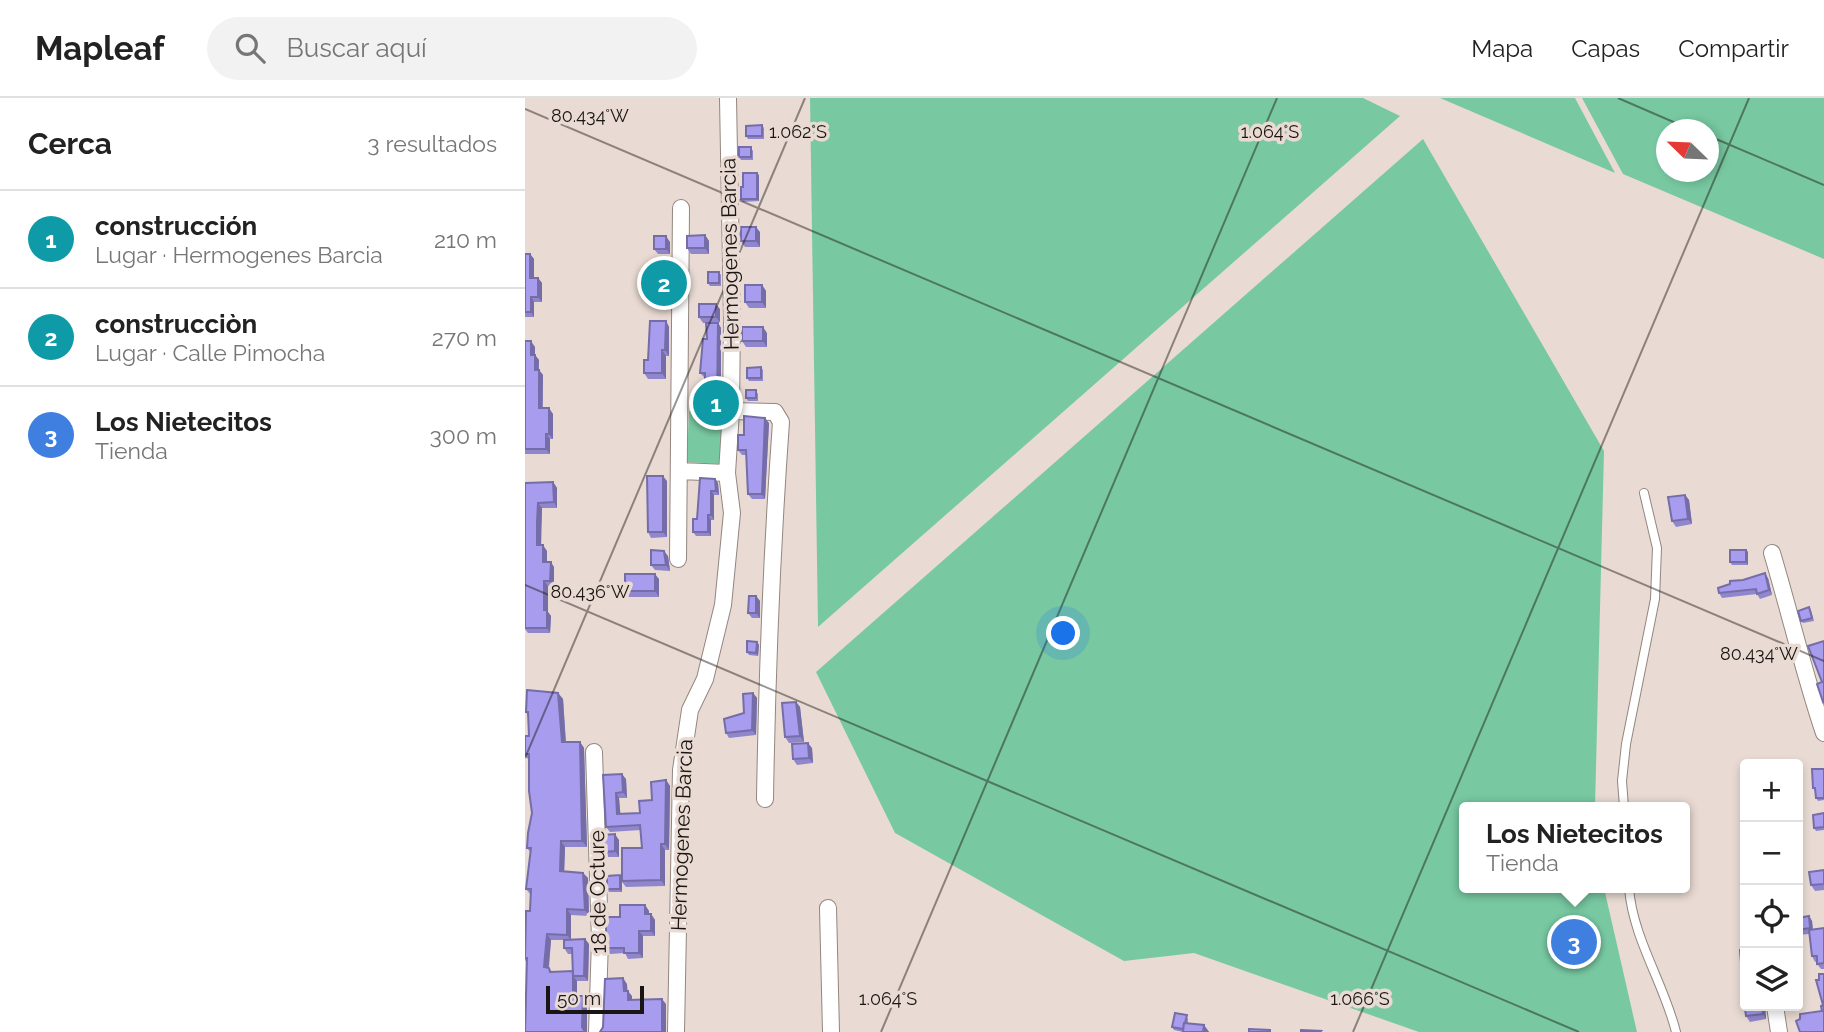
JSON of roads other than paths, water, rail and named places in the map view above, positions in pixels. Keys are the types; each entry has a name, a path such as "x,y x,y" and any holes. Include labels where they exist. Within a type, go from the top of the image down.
{"street":[{"name":"Hermogenes Barcia","path":"676,1032 684,737 690,710 705,679 723,605 732,513 727,473 731,411 728,98"},
{"path":"678,559 681,208"},
{"path":"731,411 775,412 781,422 766,685 765,799"},
{"path":"680,471 727,473"},
{"path":"1772,553 1801,663 1824,733"},
{"name":"18 de Octure","path":"594,752 600,940 597,1032"},
{"path":"828,908 831,1032"},
{"path":"1776,1011 1779,1032"}],"lane":[{"path":"1624,802 1622,781 1626,744 1655,599 1657,575 1657,548 1644,493"},
{"path":"1630,893 1644,947 1671,1010 1676,1032"}],"place":[{"name":"construcciòn","path":"664,283"},
{"name":"construcción","path":"716,403"},
{"name":"Los Nietecitos","path":"1574,942"}]}
